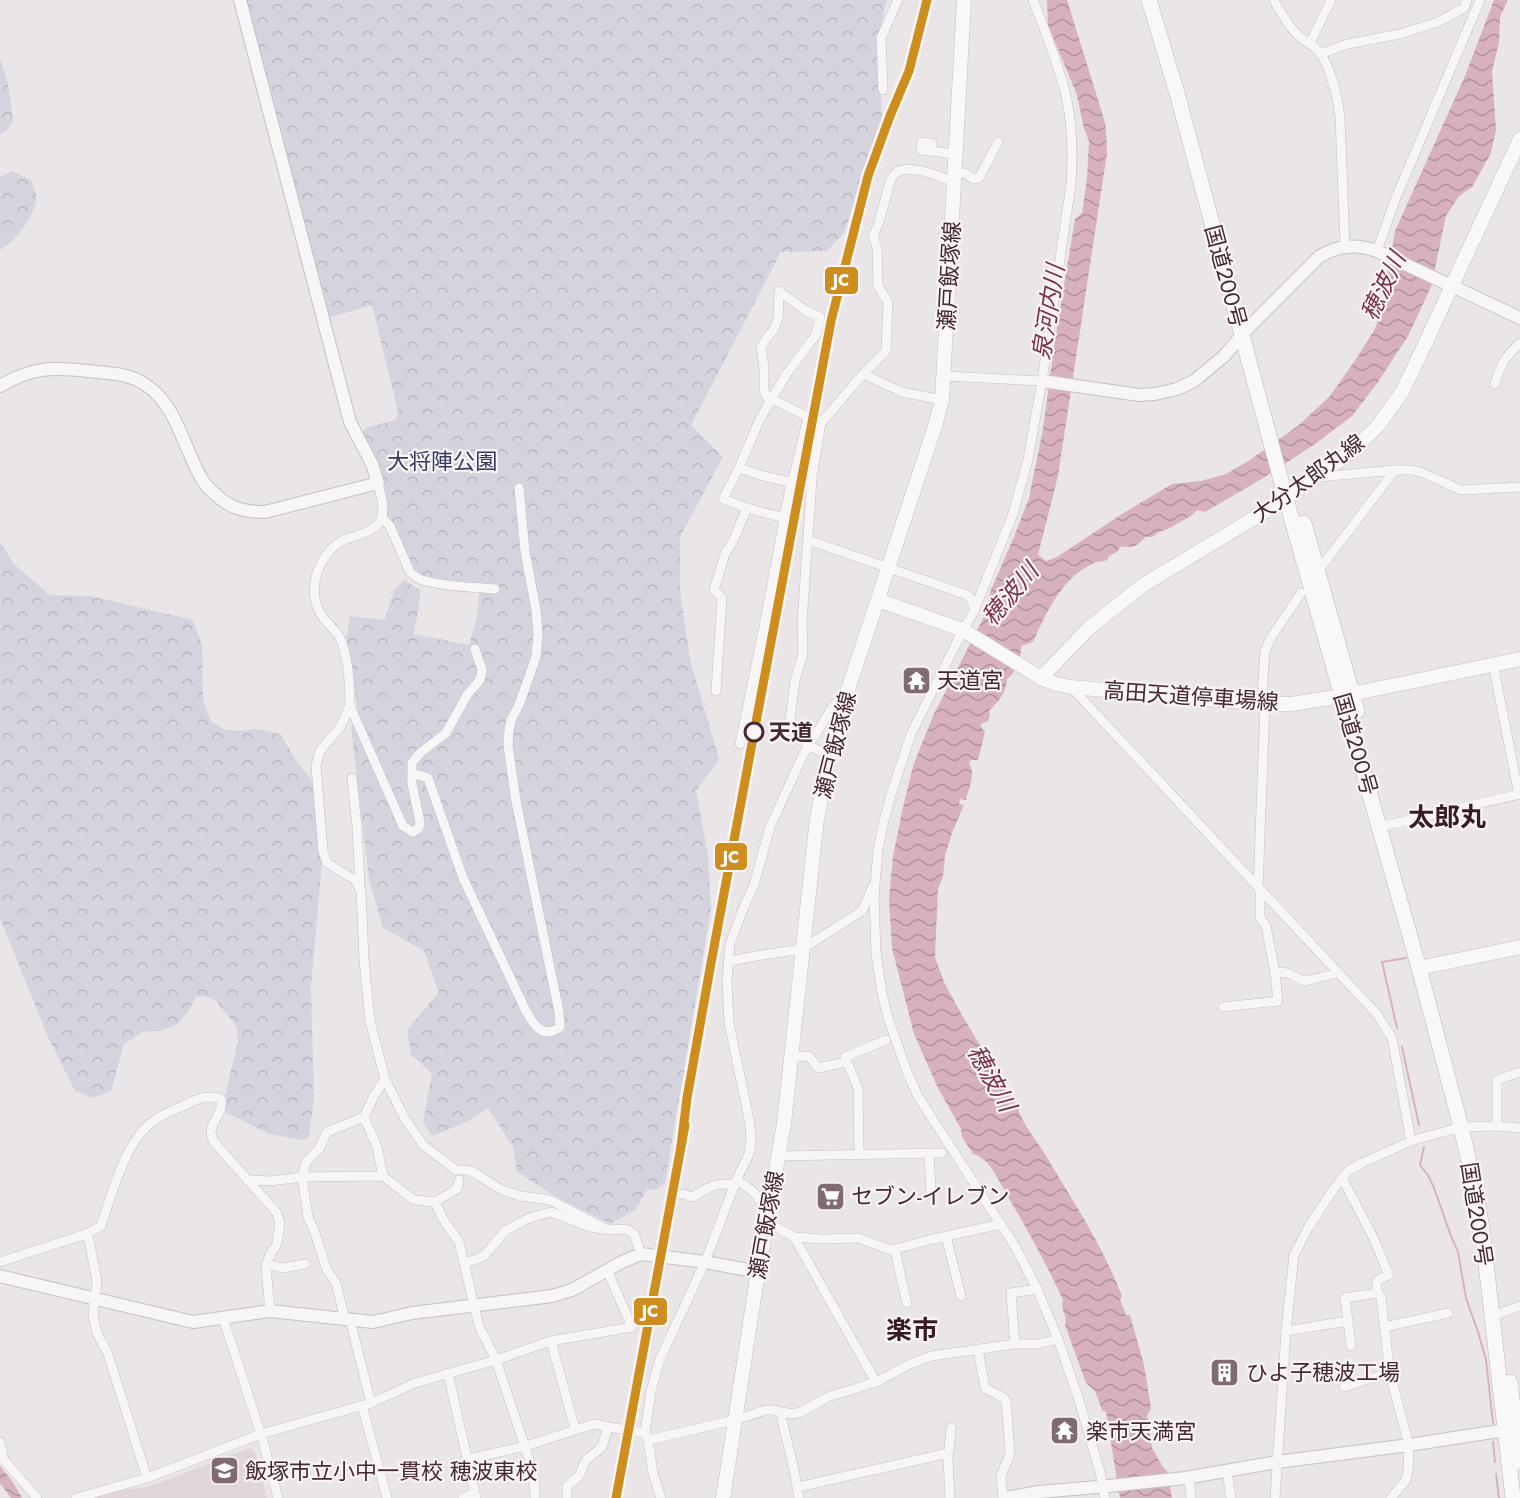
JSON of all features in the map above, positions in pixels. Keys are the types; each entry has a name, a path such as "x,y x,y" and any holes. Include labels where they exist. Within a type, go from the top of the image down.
{"highway":[{"name":"国道200号","path":"1149,0 1263,393 1466,1126 1520,1462"},
{"name":"国道200号","path":"1160,0 1245,331"},
{"name":"国道200号","path":"1513,1498 1514,1429"}],"main road":[{"name":"瀬戸飯塚線","path":"723,1498 758,1272 784,1124 817,818 844,699 942,400 964,0"},
{"name":"大分太郎丸線","path":"1039,676 1089,628 1143,585 1289,490 1316,477 1347,455 1377,427 1402,392 1450,285 1517,154 1520,139"},
{"name":"高田天道停車場線","path":"878,600 965,632 1039,676 1056,684 1071,687 1265,704 1291,704 1347,695 1520,659"},
{"path":"1423,967 1520,947"}],"street":[{"path":"240,0 350,422 372,464 378,483 382,513 381,520 375,527 341,541 333,546 326,555 314,585 315,602 323,618 339,636 350,688 350,706 403,826 413,832 419,828 420,822 412,784 412,763 420,753 446,733 467,695 480,680 482,670 475,649"},
{"path":"883,90 881,38 898,0"},
{"path":"1033,0 1065,92 1073,157 1042,381 1028,459 1013,514 965,632 911,734 892,791 878,850 874,896 876,953 888,1018 908,1074 919,1098 1016,1248 1037,1289 1058,1339 1078,1397 1106,1490"},
{"path":"1274,0 1297,35 1310,43 1324,60 1338,97 1345,246"},
{"path":"1310,43 1331,0"},
{"path":"1320,54 1348,44 1400,34 1438,22 1464,8 1467,0"},
{"path":"1377,251 1395,200 1480,0"},
{"path":"808,746 805,735 789,728 795,681 803,653 802,623 812,478 821,423 886,351 888,302 878,286 877,248 873,236 891,179 896,172 914,169 954,177 965,173 973,179 979,178 998,142"},
{"path":"931,151 955,154"},
{"path":"944,376 1042,381 1139,395 1177,389 1194,381 1224,356 1245,331 1320,256 1345,246 1362,246 1377,251 1520,318"},
{"path":"740,744 784,519 808,417 771,401 764,391 761,348 774,329 778,318 779,291 819,317 816,335 787,373 771,401 760,419 723,499 784,519"},
{"path":"1495,384 1505,358 1520,343"},
{"path":"0,386 22,374 57,368 121,374 140,381 154,391 166,405 203,481 213,493 232,507 265,512 378,483"},
{"path":"863,374 902,392 942,400"},
{"path":"739,468 763,476 812,478"},
{"path":"1322,566 1395,470"},
{"path":"1316,477 1411,470 1424,473 1461,489 1520,487"},
{"path":"412,778 415,774 428,778 462,878 532,1023 539,1030 554,1031 560,1027 559,1012 516,801 508,745 511,720 519,705 536,657 538,635 536,610 525,551 519,488"},
{"path":"716,691 722,598 714,590 726,554 747,508"},
{"path":"381,520 390,526 410,572 416,577 441,584 495,589"},
{"path":"808,540 967,595 975,609"},
{"path":"1223,1007 1278,1001 1266,926 1260,917 1265,704 1262,693 1265,651 1300,593"},
{"path":"1383,826 1520,794 1493,664"},
{"path":"1071,687 1376,1013 1392,1038 1411,1141"},
{"path":"661,1498 647,1436 651,1391 660,1359 705,1262 751,1144 748,1113 729,1023 727,981 733,934 754,885 770,827 808,746 833,706 844,699"},
{"path":"350,706 340,727 320,751 316,766 323,851 327,863 355,880 361,891"},
{"path":"808,746 830,755"},
{"path":"352,778 370,1021 385,1079 404,1117 423,1145 456,1170 475,1173 500,1189 520,1196 550,1200 608,1230"},
{"path":"728,962 802,949 862,911 876,878"},
{"path":"1275,973 1290,973 1306,981 1338,973"},
{"path":"859,1155 858,1088 845,1057 886,1040"},
{"path":"791,1057 809,1056 818,1068 847,1062"},
{"path":"1497,1126 1497,1080 1520,1072"},
{"path":"385,1079 364,1117 327,1132 319,1149 306,1162 302,1177 308,1217 326,1268 336,1284 347,1320 387,1498"},
{"path":"0,1262 86,1234 101,1226 121,1168 133,1145 150,1123 161,1115 202,1098 216,1097 221,1099 222,1108 211,1133 214,1142 277,1213 280,1223 278,1244 267,1264 270,1311"},
{"path":"364,1117 377,1147 383,1176"},
{"path":"1275,1498 1286,1331 1294,1255 1308,1228 1333,1190 1348,1171 1411,1141 1466,1126 1520,1128"},
{"path":"778,1156 942,1153"},
{"path":"929,1154 931,1193"},
{"path":"247,1180 383,1176 414,1200 435,1202 457,1189 459,1180"},
{"path":"1342,1178 1373,1237 1389,1275 1376,1283 1381,1298 1390,1374 1409,1445 1406,1480 1391,1498"},
{"path":"682,1194 693,1197 715,1185 724,1183 735,1183 750,1188 756,1194 768,1219 794,1237 876,1382"},
{"path":"435,1202 443,1219 459,1242 479,1326 496,1360 526,1446 534,1474 535,1498"},
{"path":"464,1263 484,1256 505,1231 529,1218 551,1212 590,1227 608,1230 626,1229 634,1234 641,1254"},
{"path":"794,1237 858,1238 891,1250 1001,1224"},
{"path":"86,1234 97,1281 93,1315 97,1333 108,1354 147,1478"},
{"path":"946,1236 961,1296"},
{"path":"895,1249 908,1303"},
{"path":"0,1276 193,1322 270,1311 373,1322 412,1313 552,1296 572,1290 641,1254 705,1262 758,1272"},
{"path":"267,1264 282,1268 305,1264"},
{"path":"76,1498 147,1478 261,1434 366,1404 415,1383 496,1360 551,1341 632,1327 607,1270"},
{"path":"1015,1344 1011,1293 1037,1289"},
{"path":"1351,1346 1345,1298 1378,1293"},
{"path":"1497,1314 1520,1306"},
{"path":"1384,1327 1448,1313"},
{"path":"223,1318 261,1434 278,1498"},
{"path":"1286,1331 1348,1321"},
{"path":"468,1459 526,1446 594,1424 647,1436 735,1420 766,1410 792,1414 801,1412 828,1397 876,1382 910,1364 932,1356 1015,1344 1038,1344 1058,1339"},
{"path":"551,1341 575,1429"},
{"path":"978,1349 985,1388 1006,1401 1010,1452 1001,1476 1004,1498 1039,1492 1106,1490 1277,1462 1514,1429"},
{"path":"448,1373 476,1496 463,1498"},
{"path":"1344,1388 1390,1374"},
{"path":"782,1413 799,1498"},
{"path":"567,1498 567,1486 577,1478 586,1460 602,1447 608,1427"},
{"path":"946,1456 949,1452 951,1428"},
{"path":"0,1442 4,1460 37,1498"},
{"path":"798,1488 944,1454 946,1456"},
{"path":"946,1456 950,1498"},
{"path":"1227,1471 1231,1498"},
{"path":"1187,1477 1191,1498"}],"shaded area":[{"name":"飯塚市立小中一貫校 穂波東校","path":"250,1448 255,1452 267,1498 90,1498 114,1491 148,1487"}],"green space":[{"name":"大将陣公園","path":"244,0 887,0 878,38 882,121 844,233 827,251 781,252 691,425 723,457 680,537 680,590 690,660 719,759 696,791 708,855 711,909 665,1183 657,1189 647,1190 635,1210 610,1224 555,1196 517,1172 513,1147 488,1108 469,1121 432,1136 423,1122 432,1073 411,1055 407,1030 439,992 424,951 383,928 369,879 351,728 357,704 346,638 350,616 385,620 394,590 404,580 421,591 414,634 469,645 477,617 480,585 424,577 414,572 398,533 386,515 361,434 366,428 396,420 398,411 372,305 328,318"},
{"path":"0,59 8,83 13,121 6,131 0,134"},
{"path":"12,171 31,180 36,201 25,226 0,250 0,177"},
{"path":"0,542 14,564 50,595 91,596 193,620 202,645 203,700 211,721 223,729 235,731 259,729 280,734 297,762 319,789 326,829 311,986 314,1097 309,1137 302,1140 269,1134 227,1113 223,1104 238,1041 237,1027 216,1001 205,996 196,997 178,1024 163,1030 143,1032 124,1044 111,1091 93,1098 75,1091 48,1037 0,918"}],"water":[{"name":"穂波川","path":"1047,0 1067,0 1104,119 1107,153 1058,476 1038,555 1046,561 1057,557 1172,484 1201,481 1226,474 1299,425 1330,396 1375,329 1386,295 1395,231 1465,76 1494,0 1508,0 1500,17 1499,42 1492,71 1496,130 1491,153 1472,187 1459,196 1446,216 1431,287 1408,336 1378,382 1352,416 1315,444 1263,478 1205,512 1197,510 1191,516 1152,537 1146,537 1132,547 1120,547 1107,560 1096,562 1082,569 1073,577 1056,597 1033,642 1021,646 1018,664 1007,679 1004,693 989,711 988,721 981,724 985,732 978,760 971,760 969,763 972,772 970,785 966,800 960,799 959,804 964,805 945,856 943,877 938,889 935,957 944,982 963,1017 1017,1106 1025,1125 1045,1154 1086,1224 1114,1277 1122,1296 1120,1299 1126,1315 1130,1315 1144,1365 1151,1408 1147,1416 1152,1448 1167,1471 1172,1498 1120,1498 1106,1412 1102,1410 1095,1391 1086,1383 1065,1325 1063,1300 1039,1251 994,1172 985,1161 973,1154 937,1086 914,1034 892,948 889,899 893,856 914,763 933,716 987,611 990,592 1029,498 1043,429 1075,219 1082,213 1089,141 1084,129 1077,95 1048,25"},
{"path":"0,1466 22,1498 11,1498 0,1483"}],"waterway":[{"path":"1397,1028 1382,962 1406,958"},
{"path":"1402,1047 1419,1125"},
{"path":"1424,1147 1420,1165 1434,1188 1458,1252 1466,1298 1486,1360 1493,1423"},
{"path":"1493,1442 1495,1462"},
{"path":"1496,1474 1499,1498"}],"transit line":[{"name":"JC","path":"681,1146 687,1098 711,963 831,321 868,176 909,71 927,0"},
{"name":"JC","path":"616,1498 685,1125"}],"place":[{"name":"天道宮","path":"916,680"},
{"name":"天道","path":"754,732"},
{"name":"セブン-イレブン","path":"830,1196"},
{"name":"ひよ子穂波工場","path":"1225,1372"},
{"name":"楽市天満宮","path":"1065,1431"},
{"name":"飯塚市立小中一貫校 穂波東校","path":"224,1471"}],"district":[{"name":"太郎丸","path":"1447,817"},
{"name":"楽市","path":"912,1330"}],"water label":[{"name":"泉河内川","path":"1048,312"}]}
